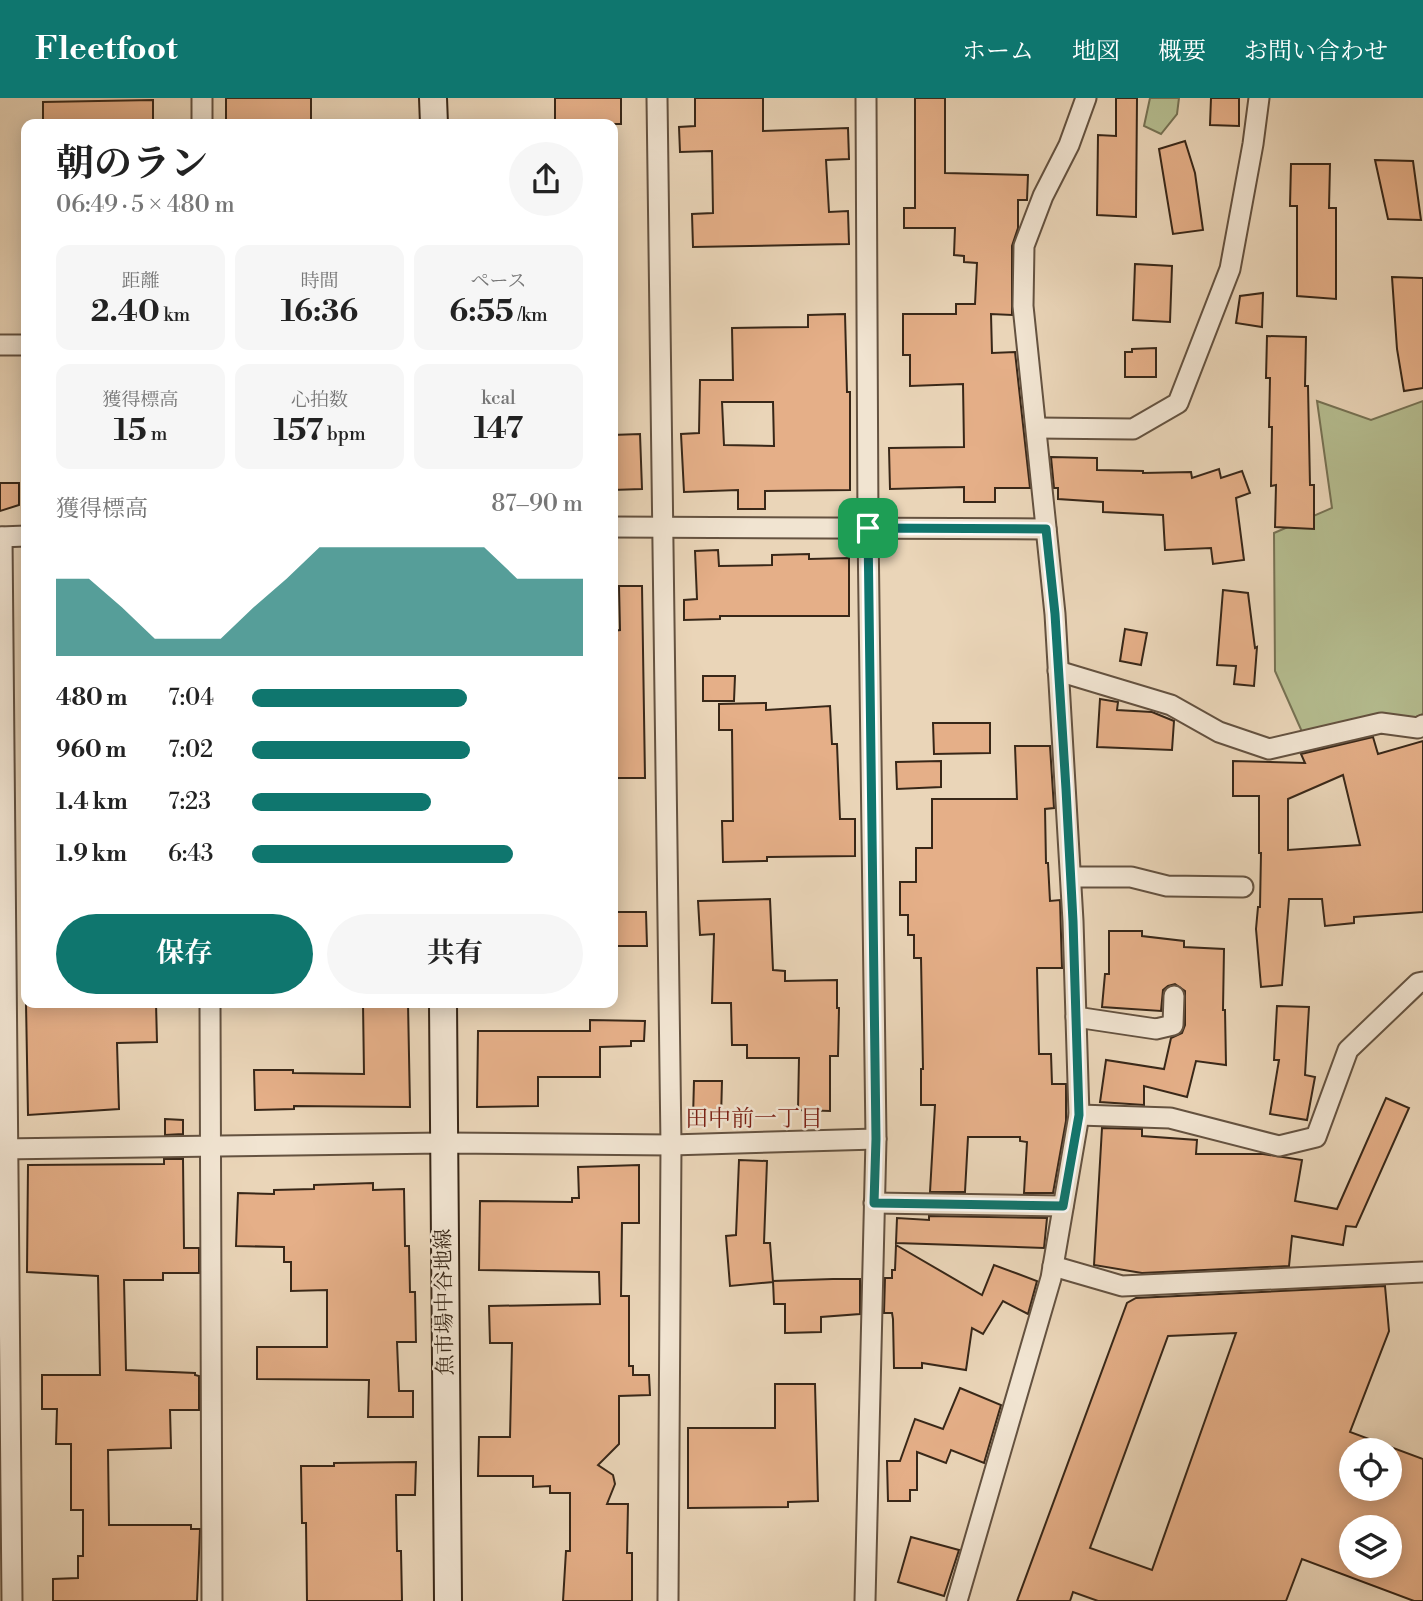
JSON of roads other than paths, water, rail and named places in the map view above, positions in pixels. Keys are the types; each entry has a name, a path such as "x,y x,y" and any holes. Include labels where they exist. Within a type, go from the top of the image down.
{"street":[{"path":"202,98 202,119"},
{"path":"433,98 434,119"},
{"path":"657,98 671,1144 668,1601"},
{"path":"864,1601 876,1139 868,528 866,98"},
{"path":"957,1601 1053,1266 1079,1115 1071,877 1055,614 1023,306 1024,246 1043,196 1069,145 1086,98"},
{"path":"1037,428 1133,429 1178,403 1230,269 1259,98"},
{"path":"0,345 21,345"},
{"path":"618,527 1046,529"},
{"path":"12,1601 4,1149 1,537 21,536"},
{"path":"1058,671 1171,705 1219,732 1269,749 1381,723 1418,728 1423,725"},
{"path":"1071,877 1131,877 1167,886 1243,887"},
{"path":"1079,1115 1170,1118 1279,1146 1316,1137 1348,1050 1418,983 1423,982"},
{"path":"1076,1017 1156,1029 1173,1025 1174,996"},
{"path":"210,1008 212,1601"},
{"name":"魚市場中谷地線","path":"443,1008 448,1601"},
{"path":"4,1149 443,1143 671,1144 876,1139"},
{"path":"874,1203 1063,1206"},
{"path":"1053,1266 1122,1286 1423,1272"}],"district":[{"name":"田中前一丁目","path":"754,1119"}]}
